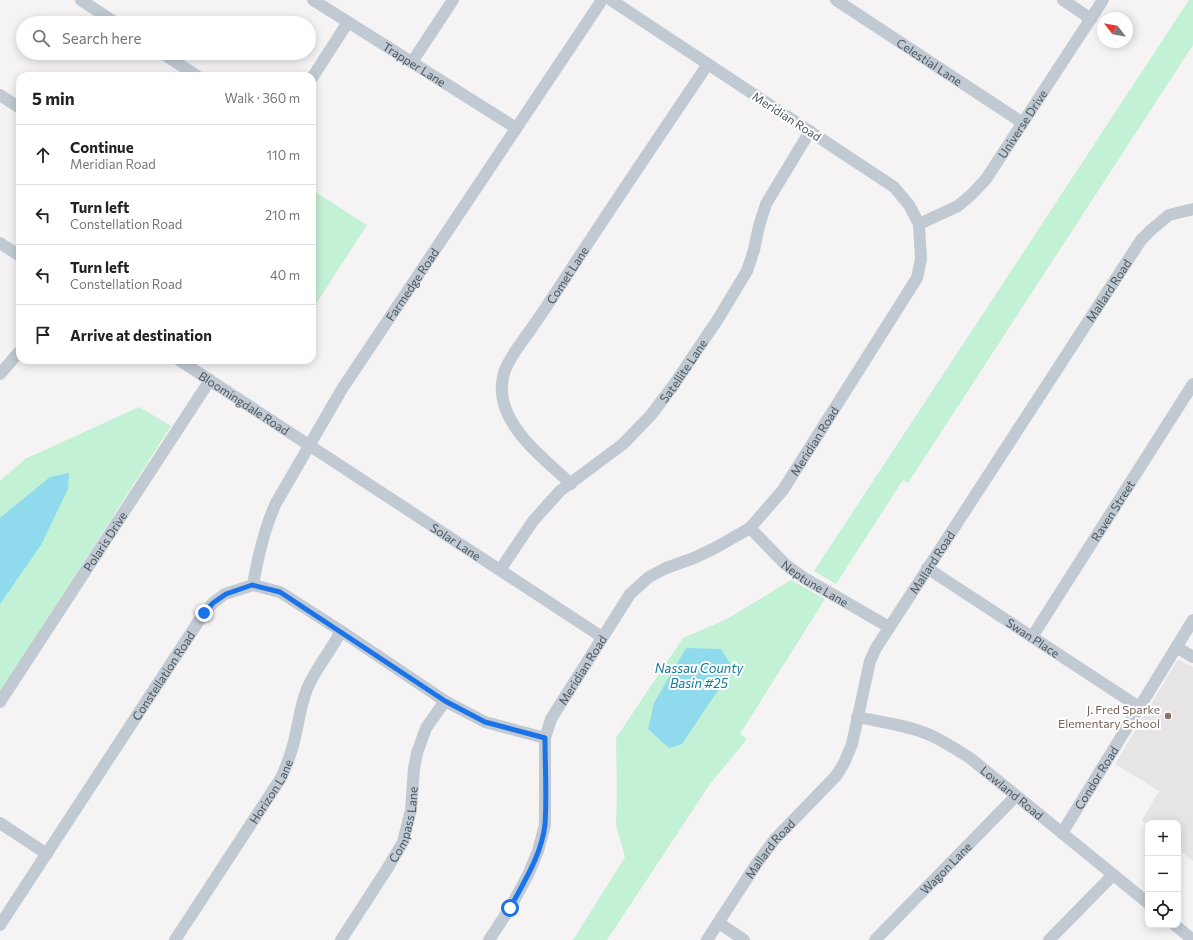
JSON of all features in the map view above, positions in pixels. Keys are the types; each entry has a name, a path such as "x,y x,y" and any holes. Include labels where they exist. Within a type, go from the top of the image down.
{"street":[{"path":"81,0 105,16"},
{"name":"Trapper Lane","path":"313,0 516,128"},
{"path":"412,62 453,0"},
{"name":"Farmedge Road","path":"252,585 263,536 269,518 276,503 342,389 602,0"},
{"name":"Meridian Road","path":"489,940 510,908 528,875 538,851 545,825 545,738 551,719 602,637 630,594 650,577 666,568 694,558 715,548 750,528 783,490 917,278 921,259 919,224 909,205 894,187 611,0"},
{"name":"Celestial Lane","path":"836,0 1023,123"},
{"path":"1063,0 1091,18"},
{"name":"Universe Drive","path":"919,224 958,206 986,179 1103,0"},
{"path":"316,72 348,22"},
{"path":"173,60 191,72"},
{"name":"Comet Lane","path":"571,484 529,444 514,426 506,411 503,400 502,388 505,371 514,354 708,64"},
{"path":"0,95 16,105"},
{"name":"Satellite Lane","path":"500,570 533,521 560,491 623,444 651,415 673,386 718,319 747,271 766,204 810,131"},
{"name":"Mallard Road","path":"707,940 757,863 775,839 836,776 844,763 852,744 870,661 876,648 1141,240 1169,215 1193,209"},
{"path":"0,243 16,253"},
{"path":"0,374 16,356"},
{"name":"Bloomingdale Road","path":"185,364 310,445"},
{"name":"Polaris Drive","path":"0,702 210,380"},
{"name":"Raven Street","path":"1032,637 1193,384"},
{"name":"Solar Lane","path":"310,445 602,637"},
{"name":"Neptune Lane","path":"750,528 785,564 804,578 889,627"},
{"name":"Swan Place","path":"927,568 1139,707"},
{"path":"252,585 280,592 445,701 485,722 545,738"},
{"name":"Constellation Road","path":"0,924 204,613 213,603 226,594 252,585"},
{"name":"Condor Road","path":"1062,833 1193,620"},
{"name":"Horizon Lane","path":"175,940 281,778 292,750 299,717 307,690 313,677 334,646 341,631"},
{"path":"1176,646 1193,657"},
{"name":"Compass Lane","path":"341,940 387,870 402,842 411,810 414,768 417,753 426,728 445,701"},
{"name":"Lowland Road","path":"858,717 928,734 943,741 970,758 1145,901"},
{"name":"Wagon Lane","path":"875,940 1016,796"},
{"path":"0,823 47,854"},
{"path":"1049,940 1113,874"},
{"path":"719,923 744,940"},
{"path":"1179,928 1193,940"}],"shaded area":[{"name":"J. Fred Sparke Elementary School","path":"1178,659 1193,667 1193,861 1181,851 1181,820 1145,820 1145,822 1142,820 1159,791 1115,764"}],"green space":[{"path":"1189,0 1193,0 1193,45 908,483 903,480 836,584 814,571"},
{"path":"316,193 367,225 316,304"},
{"path":"139,407 171,426 0,692 0,481 25,459"},
{"path":"791,580 825,599 740,734 747,739 710,784 607,940 573,940 625,857 616,825 616,738 683,638 727,619"}],"water":[{"path":"69,473 68,489 41,545 0,604 0,518 50,477"},
{"name":"Nassau County Basin #25","path":"686,648 721,649 733,668 682,744 669,748 648,729 654,703"}],"place":[{"name":"J. Fred Sparke Elementary School","path":"1168,716"}],"route":[{"path":"204,613 213,603 226,594 252,585 280,592 445,701 485,722 545,738 545,825 538,851 528,875 510,908"}]}
